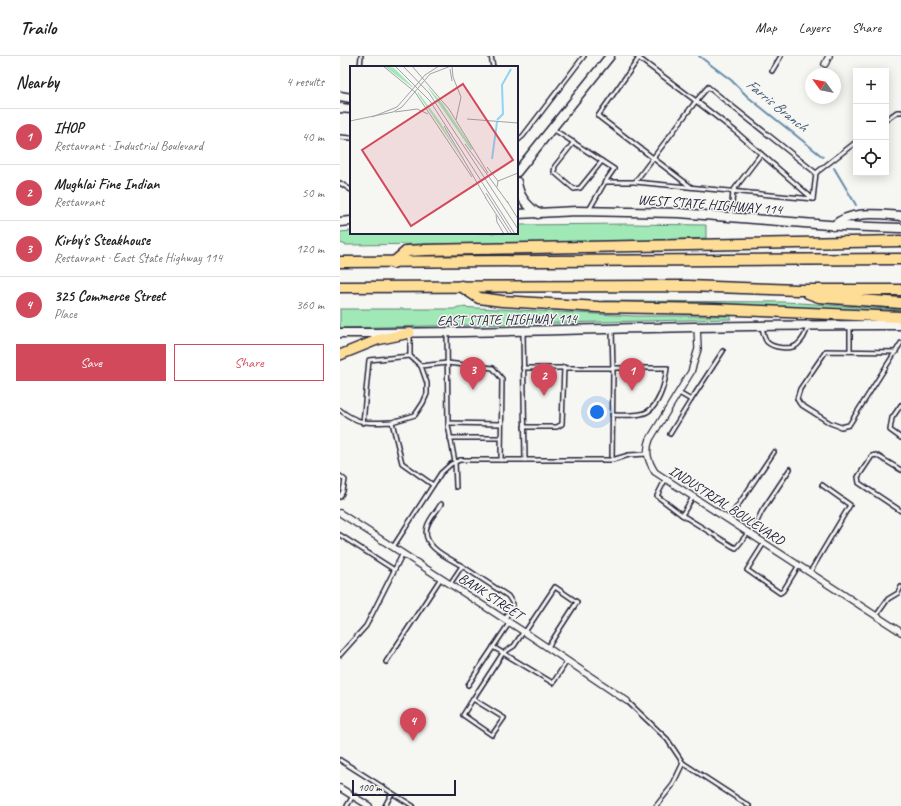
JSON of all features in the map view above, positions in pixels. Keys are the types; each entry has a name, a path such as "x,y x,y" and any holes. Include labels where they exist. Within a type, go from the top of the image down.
{"highway":[{"path":"393,263 407,251 425,250 901,241"},
{"path":"340,262 393,263 901,258"},
{"path":"461,286 479,298 502,301 598,307 715,309 901,317"},
{"path":"340,287 688,286 798,290 901,290"},
{"path":"798,290 819,297 901,303"}],"main road":[{"path":"518,171 610,56"},
{"path":"340,96 350,98"},
{"path":"340,108 350,109"},
{"path":"518,168 531,154"},
{"path":"518,178 531,154"},
{"path":"518,190 524,202 538,214"},
{"name":"WEST STATE HIGHWAY 114","path":"518,214 588,212 679,213 833,226 901,228"},
{"path":"833,226 848,217 858,215 901,216"},
{"path":"340,222 350,221"},
{"path":"697,326 901,325"},
{"name":"EAST STATE HIGHWAY 114","path":"340,333 523,332 697,326"},
{"path":"340,355 377,340 410,333"}],"street":[{"path":"825,64 829,56"},
{"path":"647,454 650,439 679,393 696,358 698,349 697,326"},
{"name":"INDUSTRIAL BOULEVARD","path":"647,454 655,472 665,480 901,632"},
{"name":"BANK STREET","path":"340,513 548,647 627,701"},
{"path":"340,788 369,806"}],"lane":[{"path":"360,66 361,56"},
{"path":"491,56 494,66"},
{"path":"518,140 523,136 584,56"},
{"path":"772,71 781,56"},
{"path":"693,188 598,116 638,57 696,101 813,199"},
{"path":"635,182 708,87 816,173"},
{"path":"889,118 897,112 901,112"},
{"path":"552,129 614,169 588,212"},
{"path":"340,137 350,138"},
{"path":"574,142 555,166 554,172 574,189 580,188 602,160"},
{"path":"813,199 816,173 853,144"},
{"path":"731,218 733,191 761,154"},
{"path":"605,182 635,182 813,199"},
{"path":"340,183 350,189"},
{"path":"761,325 766,340 770,344 781,348 795,347 799,344 804,338 809,325"},
{"path":"850,325 850,351"},
{"path":"612,329 612,460"},
{"path":"523,332 525,460"},
{"path":"340,410 352,420 363,423 392,422 415,415 427,394 427,383 421,366 410,356 410,333"},
{"path":"447,333 448,423 455,462 456,487"},
{"path":"896,352 826,351 800,389 797,399 800,404 830,423 841,427 848,425 896,352 901,343"},
{"path":"670,434 723,351"},
{"path":"363,423 369,360 410,356"},
{"path":"421,366 447,363 493,368 502,378 501,460"},
{"path":"524,368 613,366 667,368 665,388 650,411 641,414 612,415"},
{"path":"524,427 557,427 562,424 564,367"},
{"path":"679,393 691,400"},
{"path":"901,405 890,425 890,430 901,438"},
{"path":"392,422 402,463 433,485"},
{"path":"448,423 501,424"},
{"path":"450,438 501,438"},
{"path":"728,520 774,452"},
{"path":"393,547 441,473 460,460 612,460 647,454"},
{"path":"901,470 876,455 872,456 858,477 859,483 901,511"},
{"path":"665,480 657,496 682,515 736,548 750,534 762,511 790,469"},
{"path":"340,476 345,480 340,498"},
{"path":"810,572 850,506 822,485"},
{"path":"682,515 693,498"},
{"path":"441,504 426,528 427,537 434,549 508,596 512,604 508,621 494,647 468,685"},
{"path":"340,535 393,569"},
{"path":"764,543 747,570 780,593 783,591 799,565"},
{"path":"340,655 366,626 393,569 403,554"},
{"path":"450,584 462,566"},
{"path":"386,662 441,578"},
{"path":"473,699 504,718 492,735 463,715 473,699 503,653 514,646 555,587 577,602 548,647"},
{"path":"876,616 888,599 898,593 901,587"},
{"path":"494,647 553,683 567,661"},
{"path":"627,701 667,739 683,763 749,806"},
{"path":"340,760 413,806"},
{"path":"656,806 672,786 683,763"},
{"path":"384,806 392,793"},
{"path":"347,806 353,796"}],"green space":[{"path":"518,225 706,225 706,238 625,242 346,245 340,243 340,232 350,231 350,234 518,234"},
{"path":"603,301 785,302 901,310 901,314 604,303"},
{"path":"458,307 635,316 731,316 731,319 340,328 340,309 454,309"}],"waterway":[{"name":"Farris Branch","path":"699,56 731,80 748,97 823,157"},
{"name":"Farris Branch","path":"834,168 856,205"}],"place":[{"name":"Kirby's Steakhouse","path":"473,390"},
{"name":"IHOP","path":"632,391"},
{"name":"Mughlai Fine Indian","path":"544,396"},
{"name":"325 Commerce Street","path":"413,741"}]}
